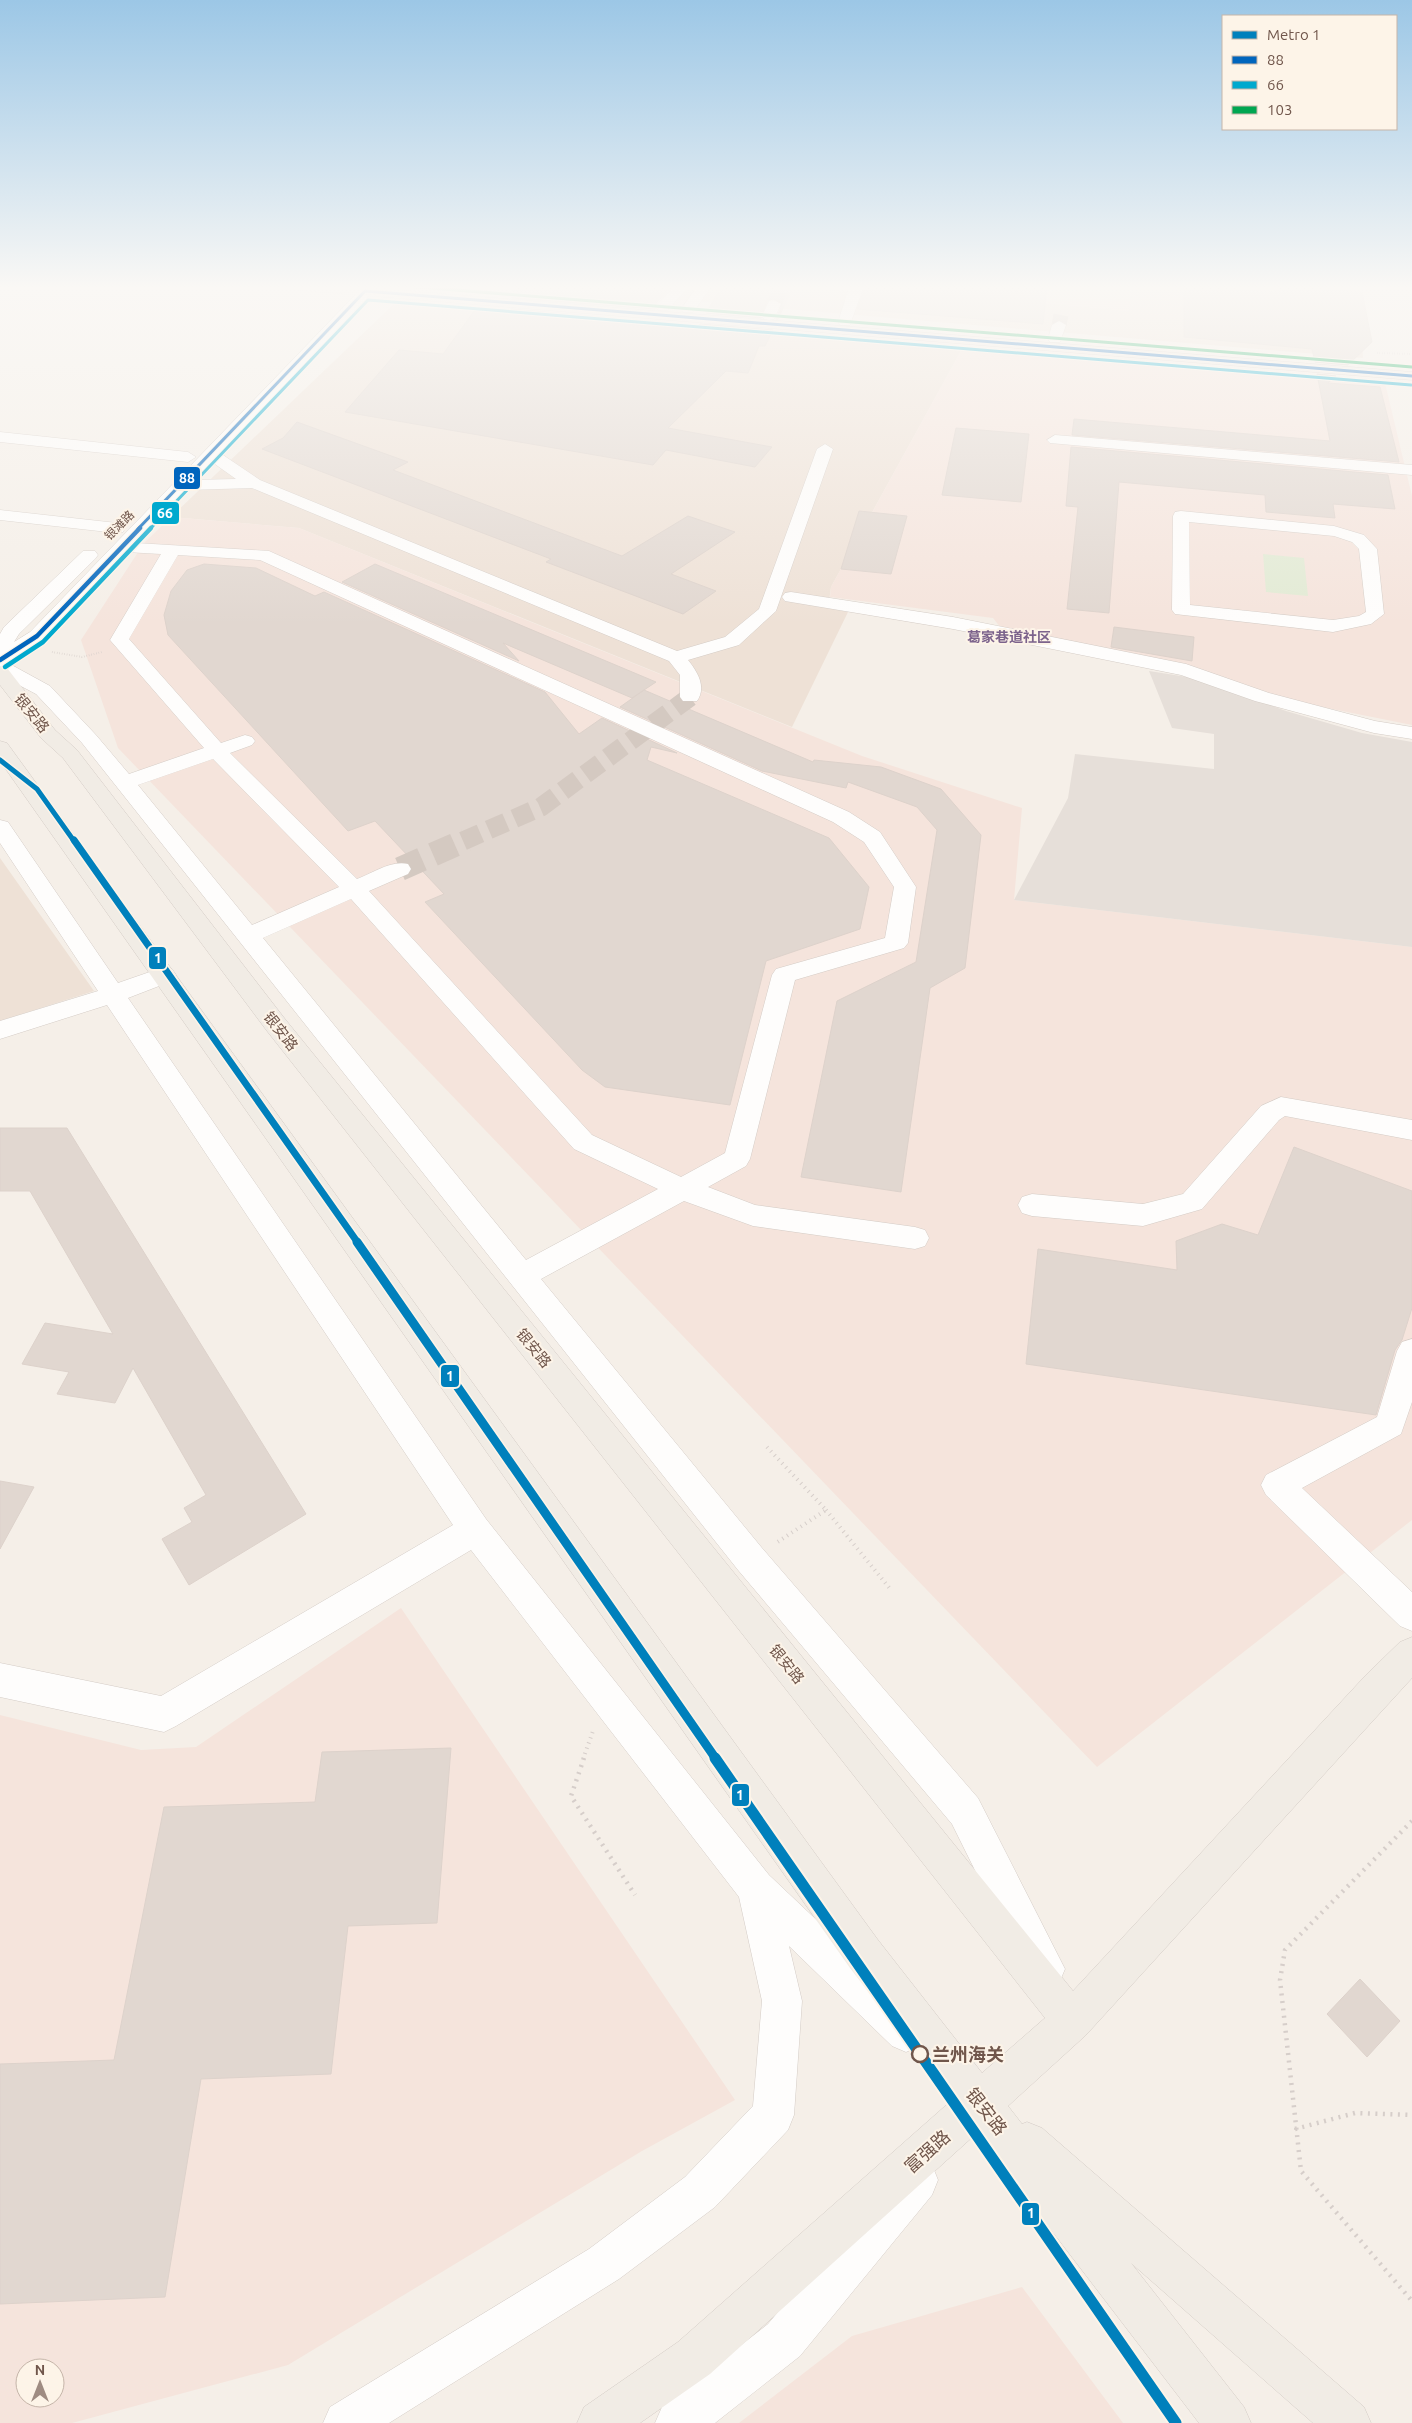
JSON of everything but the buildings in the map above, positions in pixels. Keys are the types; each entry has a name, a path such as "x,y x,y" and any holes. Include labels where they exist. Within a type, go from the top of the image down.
{"main road":[{"name":"银安路","path":"0,672 48,734 70,754 282,1033 1072,2021"},
{"name":"银安路","path":"0,746 859,1946 1228,2423"},
{"path":"1348,2423 981,2103 1072,2021 1378,1687 1412,1654"},
{"name":"富强路","path":"600,2423 694,2358 981,2103"}],"street":[{"name":"银滩路","path":"0,660 37,636 188,457 242,399"},
{"name":"银滩路","path":"0,652 11,631 181,485 263,399"},
{"path":"0,438 188,457"},
{"path":"1055,440 1412,470"},
{"path":"676,657 732,641 768,612 825,449"},
{"path":"210,454 254,483 676,657 690,675 690,696"},
{"path":"181,485 254,483"},
{"path":"0,515 172,550 262,555 841,817 872,837 905,887 896,943 784,975 737,1159 522,1276"},
{"path":"1181,516 1334,532 1353,536 1366,544 1368,549 1375,614 1365,620 1333,626 1182,610 1181,516"},
{"path":"172,550 118,640 217,751 354,889 583,1142 682,1189 753,1215 915,1238"},
{"path":"791,597 953,623 1186,670 1262,697 1374,727 1412,733"},
{"path":"0,667 43,690 89,739 750,1559 965,1811 1072,2021"},
{"path":"124,783 245,741"},
{"path":"0,827 475,1530 756,1888 981,2103"},
{"path":"248,936 400,869"},
{"path":"0,1030 114,994 164,974"},
{"path":"1032,1205 1143,1214 1192,1202 1270,1113 1281,1106 1412,1130"},
{"path":"1412,1351 1390,1424 1278,1485 1412,1615"},
{"path":"0,1680 164,1714 475,1530"},
{"path":"346,2423 604,2264 700,2192 773,2115 782,2001 756,1888"},
{"name":"富强路","path":"678,2423 784,2340 981,2103"}],"path":[{"path":"21,646 82,658 124,646"},
{"path":"767,1447 826,1510 891,1590"},
{"path":"750,1559 826,1510"},
{"path":"605,1695 571,1796 635,1895"},
{"path":"1412,1821 1285,1950 1280,1980 1301,2172 1412,2301"},
{"path":"1295,2128 1355,2113 1412,2115"}],"shaded area":[{"path":"294,399 934,399 831,587 828,608 848,612 792,727 299,528 171,517"},
{"path":"934,399 1389,399 1412,496 1412,725 1267,696 1001,628 993,618 830,597 831,587"},
{"path":"171,517 299,528 862,756 1022,808 1014,900 1412,947 1412,1520 1097,1767 118,748 81,640 144,543"},
{"path":"1149,671 1200,679 1286,711 1362,733 1412,742 1412,947 1014,900 1068,798 1075,754 1214,769 1214,734 1172,728"},
{"path":"0,858 94,991 0,1021"},
{"path":"401,1608 735,2100 642,2151 288,2365 72,2423 0,2423 0,1715 141,1750 196,1747"},
{"path":"1022,2287 1123,2423 739,2423 852,2336"}],"green space":[{"path":"1263,554 1304,558 1308,596 1266,592"}],"tunnel":[{"path":"463,841 541,807 690,697"},
{"path":"400,869 466,840"}],"metro line":[{"name":"1","path":"0,760 37,789 244,1079 1176,2423"}],"transit line":[{"name":"88","path":"0,660 37,636 262,399"},
{"name":"66","path":"5,667 43,642 274,399"}],"place":[{"name":"兰州海关","path":"920,2054"}],"district":[{"name":"葛家巷道社区","path":"1009,637"}]}
